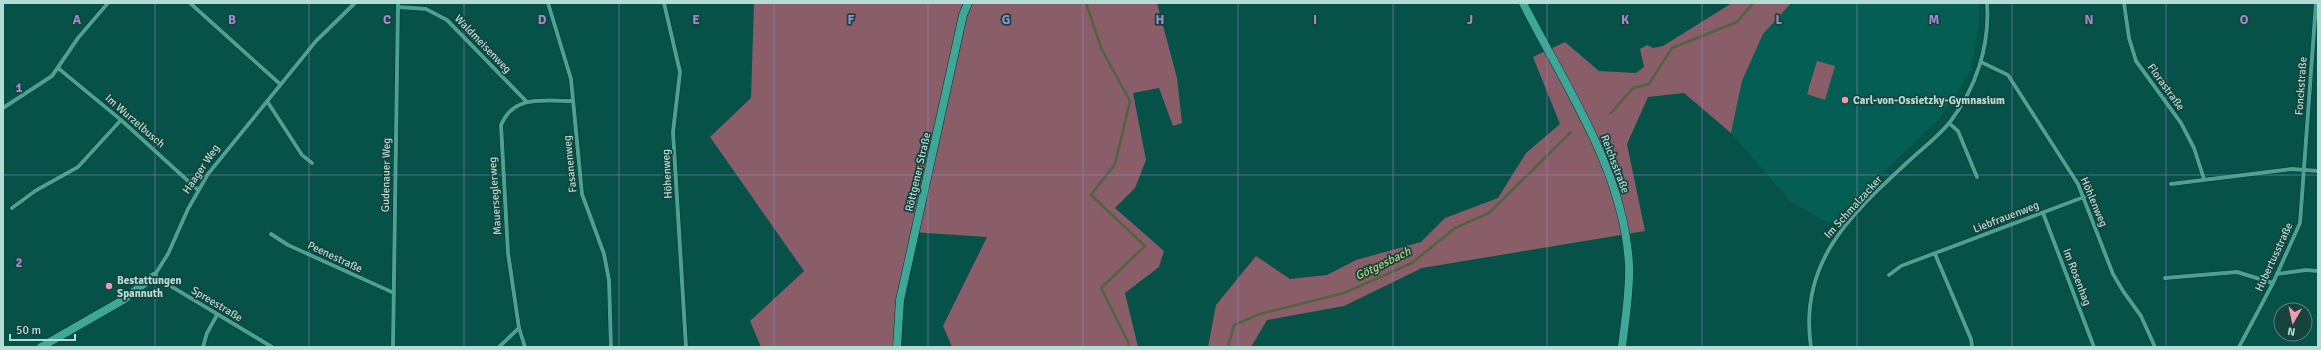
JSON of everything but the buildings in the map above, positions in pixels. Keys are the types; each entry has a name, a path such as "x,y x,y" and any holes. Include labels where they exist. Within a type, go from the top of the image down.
{"street":[{"path":"3,108 39,86 52,76 78,38 108,3"},
{"path":"190,3 280,84"},
{"name":"Haager Weg","path":"44,346 123,300 154,276 168,254 198,190 212,169 316,41 356,3"},
{"name":"Fasanenweg","path":"548,3 569,67 582,194 604,254 608,280 611,347"},
{"name":"Höhenweg","path":"664,3 680,72 674,132 686,347"},
{"name":"Röttgener Straße","path":"897,347 900,300 964,15 968,3"},
{"name":"Reichsstraße","path":"1523,3 1588,127 1610,174 1622,218 1629,265 1628,301 1622,347"},
{"name":"Im Schmalzacker","path":"1812,347 1808,321 1811,292 1820,264 1832,242 1876,192 1949,123 1971,90 1981,62 1986,35 1987,3"},
{"name":"Florastraße","path":"2124,3 2129,38 2136,61 2181,123 2194,148 2204,179"},
{"name":"Fonckstraße","path":"2305,170 2316,3"},
{"name":"Waldmeisenweg","path":"398,5 426,9 447,20 526,101"},
{"name":"Gudenauer Weg","path":"393,347 398,5"},
{"name":"Höhlenweg","path":"1981,62 2008,75 2078,184 2113,274 2141,316 2155,347"},
{"name":"Im Wurzelbusch","path":"58,68 121,120 198,190"},
{"path":"267,101 302,155 312,163"},
{"path":"526,101 573,101"},
{"name":"Mauerseglerweg","path":"525,347 519,328 508,254 500,132 507,113 526,101"},
{"path":"12,208 35,191 78,167 121,120"},
{"path":"1949,123 1958,131 1976,177"},
{"path":"2171,184 2257,172 2305,170 2318,171"},
{"name":"Hubertusstraße","path":"2239,347 2277,274 2300,223 2305,170"},
{"name":"Liebfrauenweg","path":"1889,275 1901,266 2084,197"},
{"name":"Im Rosenhag","path":"2043,213 2094,347"},
{"name":"Peenestraße","path":"271,234 288,245 394,293"},
{"path":"1935,254 1971,338 1972,347"},
{"path":"2277,274 2306,270 2318,271"},
{"path":"2165,278 2237,272 2272,284"},
{"name":"Spreestraße","path":"154,276 272,347"},
{"path":"203,347 207,333 217,315"},
{"path":"499,347 519,328"}],"shaded area":[{"path":"754,3 1157,3 1177,78 1182,123 1173,126 1159,88 1133,93 1146,160 1135,188 1115,208 1164,251 1159,267 1125,293 1138,347 952,347 943,326 987,237 912,232 896,303 895,347 761,347 750,321 804,271 710,137 751,98"},
{"path":"1732,3 1791,3 1763,34 1742,81 1731,133 1684,93 1648,97 1627,144 1645,231 1422,268 1344,306 1267,320 1251,347 1208,347 1216,305 1256,256 1290,279 1327,275 1356,260 1421,242 1445,218 1498,198 1526,153 1560,124 1533,57 1565,42 1599,71 1636,73 1644,67 1640,49 1647,45 1653,48 1663,46"},
{"name":"Carl-von-Ossietzky-Gymnasium","path":"1791,3 1979,3 1979,23 1970,73 1939,119 1830,224 1791,202 1731,133 1742,81 1763,34"},
{"path":"1817,61 1835,66 1825,100 1807,94"}],"waterway":[{"path":"1086,3 1101,48 1130,101 1115,164 1091,195 1145,246 1101,288 1128,342 1129,347"},
{"name":"Götgesbach","path":"1611,113 1633,88 1649,84 1672,48 1737,22 1753,3"},
{"name":"Götgesbach","path":"1228,347 1234,325 1260,314 1344,293 1412,263 1455,228 1489,213 1571,132"}],"place":[{"name":"Carl-von-Ossietzky-Gymnasium","path":"1845,100"},
{"name":"Bestattungen Spannuth","path":"109,286"}]}
